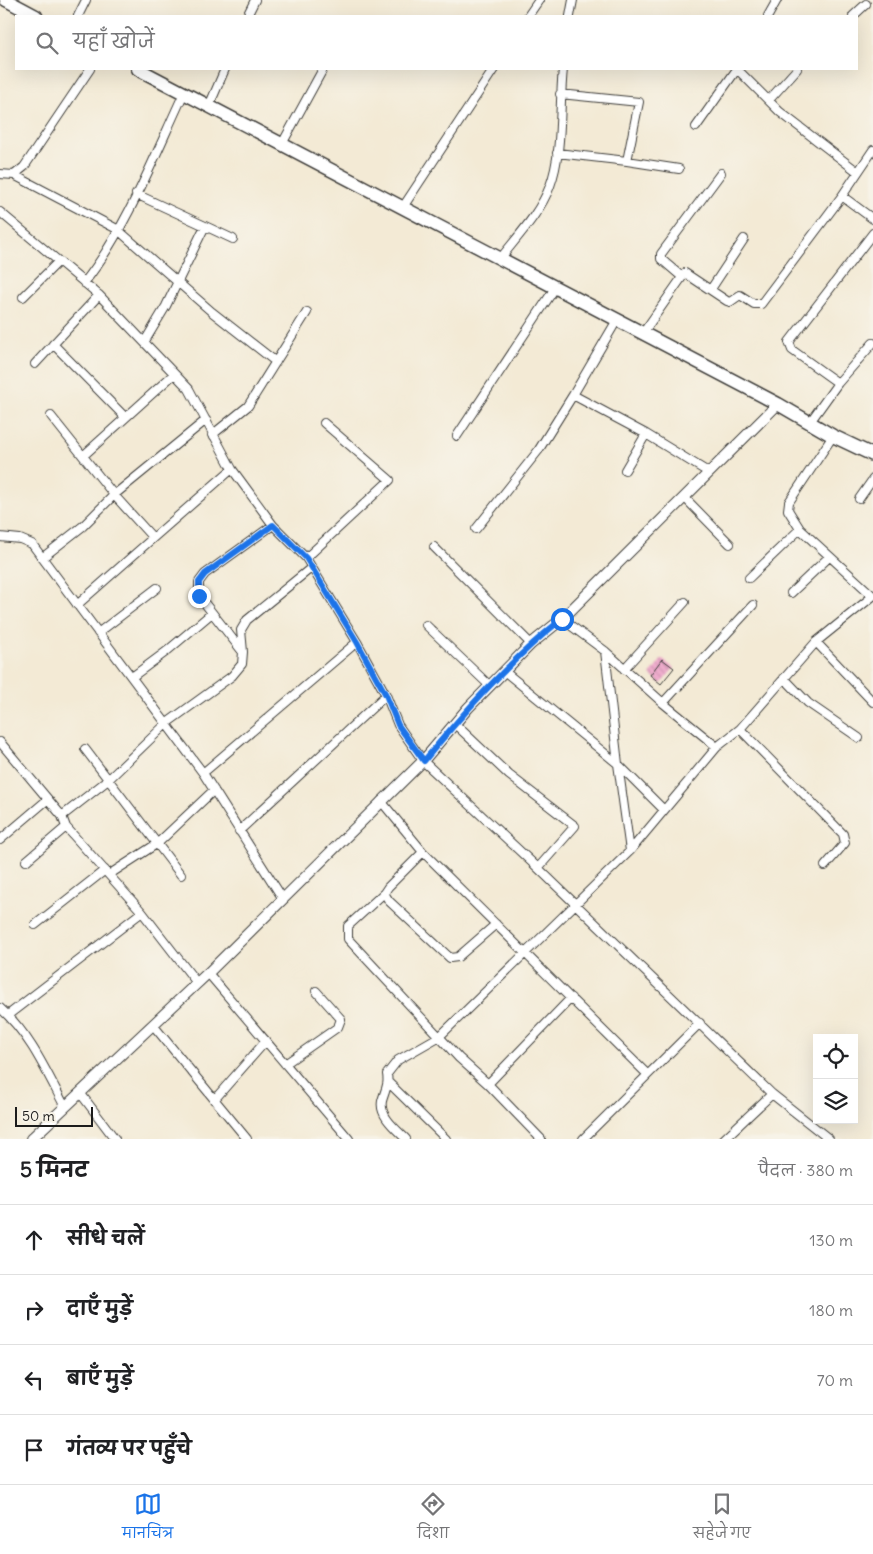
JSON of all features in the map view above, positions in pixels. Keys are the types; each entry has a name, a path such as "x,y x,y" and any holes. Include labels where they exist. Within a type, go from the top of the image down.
{"main road":[{"path":"6,0 34,15"},
{"path":"140,70 778,404 833,436 873,455"}],"street":[{"path":"78,15 86,0"},
{"path":"248,15 254,0"},
{"path":"529,15 539,0"},
{"path":"570,15 573,0"},
{"path":"769,15 777,0"},
{"path":"853,15 866,4"},
{"path":"14,175 24,167 89,70"},
{"path":"208,106 225,70"},
{"path":"282,144 322,70"},
{"path":"403,207 493,70"},
{"path":"500,258 536,212 550,186 557,153 563,70"},
{"path":"696,127 736,70"},
{"path":"738,70 798,127 858,172"},
{"path":"769,100 796,70"},
{"path":"84,283 96,267 136,194 184,93"},
{"path":"560,94 639,102 627,161"},
{"path":"643,333 685,273 727,301 730,302 740,294 754,304 761,304 842,196 873,150"},
{"path":"557,153 679,169"},
{"path":"682,277 661,259 661,254 721,173"},
{"path":"0,174 14,175 117,229 212,312 276,362"},
{"path":"136,194 233,239"},
{"path":"842,196 873,218"},
{"path":"0,212 99,295 189,389 212,435 232,469 273,525 306,558 357,642 386,695 398,725 424,761 575,903 772,1094 829,1139"},
{"path":"145,341 178,282 206,226"},
{"path":"838,383 792,350 790,342 873,233"},
{"path":"711,289 744,239"},
{"path":"24,297 58,262"},
{"path":"457,436 556,288"},
{"path":"35,364 99,295"},
{"path":"212,435 248,406 308,312"},
{"path":"476,529 538,451 573,396 617,320"},
{"path":"54,344 125,417"},
{"path":"810,422 838,383 872,345"},
{"path":"83,456 174,374"},
{"path":"573,396 646,434 708,472"},
{"path":"31,1139 81,1094 284,899 381,801 424,761 504,671 531,644 562,619 778,404"},
{"path":"51,416 114,495 153,538"},
{"path":"42,558 83,526 114,495 206,420"},
{"path":"306,558 390,480 324,423"},
{"path":"626,470 646,434"},
{"path":"446,1139 389,1082 387,1074 398,1060 440,1036 630,851 717,747 740,729 816,642 873,596 800,529 789,513 789,502 833,436"},
{"path":"77,605 232,469"},
{"path":"859,499 873,479"},
{"path":"685,498 730,544"},
{"path":"243,652 199,596 199,582 205,574 273,525"},
{"path":"749,578 800,529"},
{"path":"0,531 3,537 20,539 32,544 203,773 284,899"},
{"path":"434,547 531,644"},
{"path":"790,593 829,557"},
{"path":"62,816 108,780 167,723 232,676 242,664 241,630 248,620 311,568"},
{"path":"98,633 157,588"},
{"path":"624,669 685,602"},
{"path":"663,703 753,605"},
{"path":"132,677 167,651 212,613"},
{"path":"562,619 606,651 663,703 717,747"},
{"path":"426,625 490,686"},
{"path":"203,773 357,642"},
{"path":"816,642 873,702"},
{"path":"606,651 618,764 630,851"},
{"path":"504,671 618,764 664,810"},
{"path":"784,678 808,703 859,738"},
{"path":"239,831 386,695"},
{"path":"455,724 509,776 574,826 538,868"},
{"path":"740,729 843,834 844,843 842,848 825,866"},
{"path":"1,747 62,816 66,828 108,872 142,912 197,983"},
{"path":"85,749 181,875"},
{"path":"35,925 108,872 158,843 214,790"},
{"path":"0,840 47,800"},
{"path":"381,801 423,852 647,1074"},
{"path":"26,861 66,828"},
{"path":"423,852 384,894 348,926 348,939 459,1058 488,1084 540,1139"},
{"path":"384,894 389,901 450,958 458,957 496,924"},
{"path":"8,1014 142,912"},
{"path":"208,973 349,1139"},
{"path":"284,1064 338,1027 340,1020 338,1014 316,991"},
{"path":"488,1084 571,998"},
{"path":"0,1008 8,1014 33,1048 65,1108"},
{"path":"584,1139 700,1023"},
{"path":"153,1025 247,1139"},
{"path":"214,1100 265,1042"},
{"path":"389,1082 382,1101 382,1110 388,1121 406,1139"},
{"path":"81,1094 115,1139"},
{"path":"724,1139 772,1094"}],"building":[{"path":"662,659 674,668 661,684 650,675"}],"route":[{"path":"199,596 197,588 205,574 273,525 306,558 357,642 386,695 398,725 424,761 468,708 531,644 562,619"}]}
